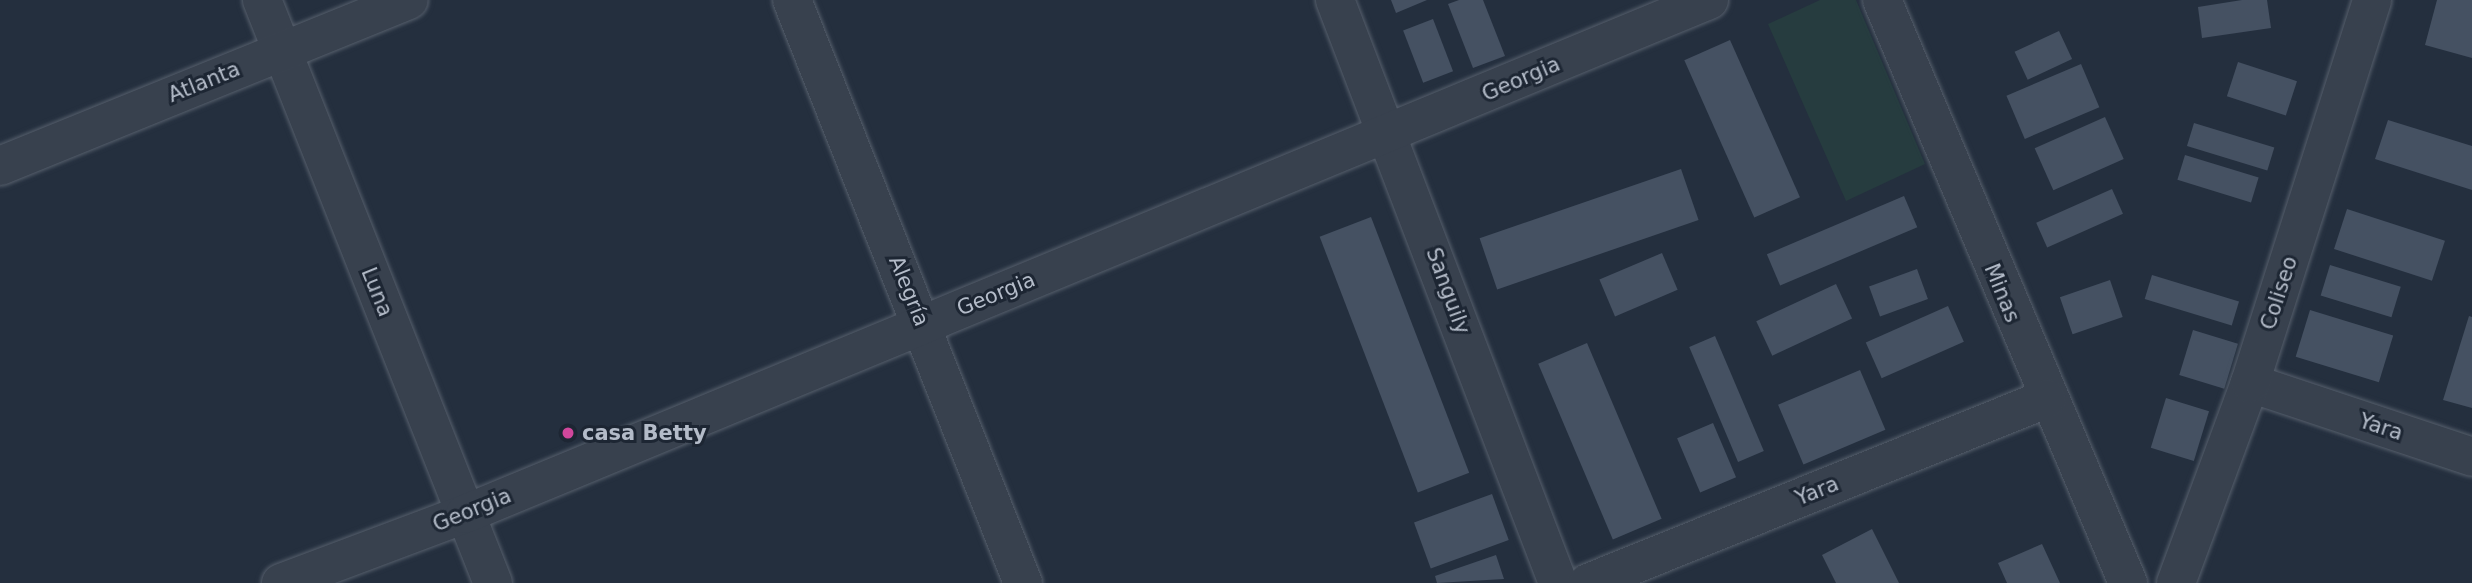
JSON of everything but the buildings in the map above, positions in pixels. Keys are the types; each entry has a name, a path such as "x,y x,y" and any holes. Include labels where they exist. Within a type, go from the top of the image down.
{"street":[{"name":"Luna","path":"262,0 493,583"},
{"name":"Atlanta","path":"0,166 409,0"},
{"name":"Alegría","path":"792,0 1023,583"},
{"name":"Sanguily","path":"1335,0 1390,134 1558,583"},
{"name":"Georgia","path":"281,583 465,513 1390,134 1709,0"},
{"name":"Minas","path":"1882,0 2046,399 2128,583"},
{"name":"Coliseo","path":"2176,583 2250,383 2372,0"},
{"name":"Yara","path":"2250,383 2472,457"},
{"name":"Yara","path":"1588,583 2046,399"}],"green space":[{"path":"1820,0 1856,0 1925,164 1846,201 1768,24"}],"place":[{"name":"casa Betty","path":"568,433"}]}
